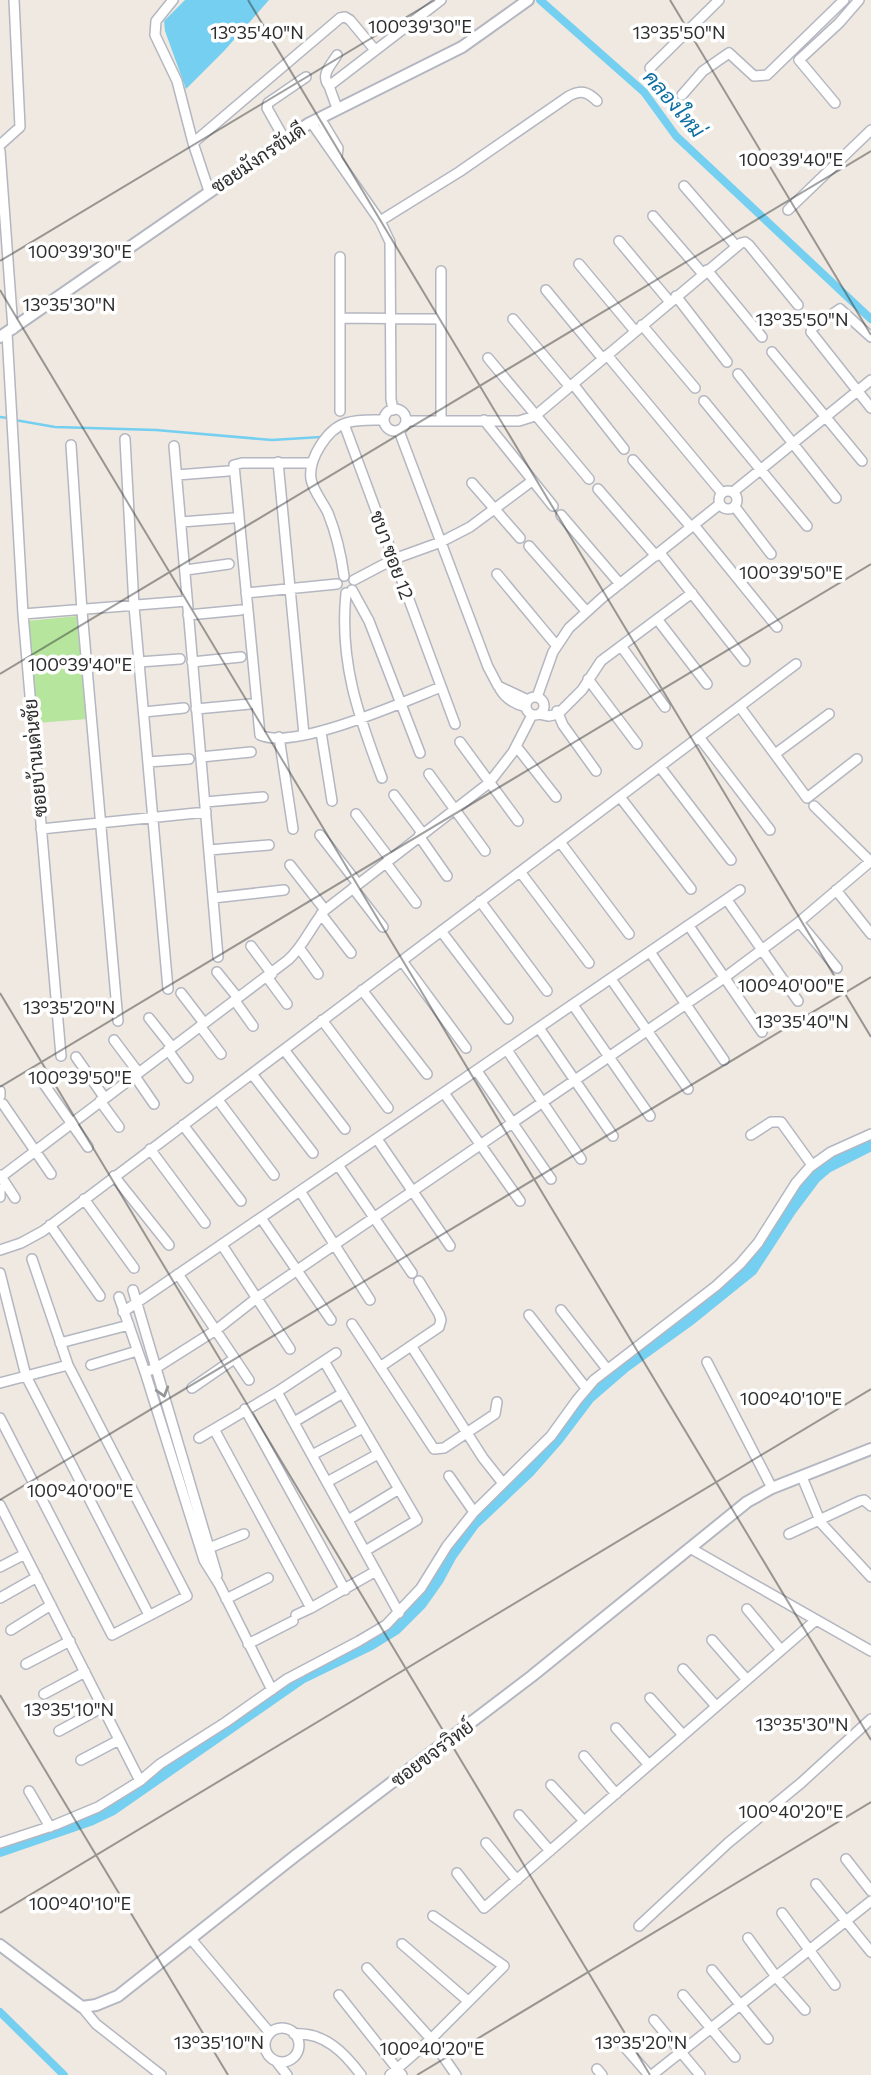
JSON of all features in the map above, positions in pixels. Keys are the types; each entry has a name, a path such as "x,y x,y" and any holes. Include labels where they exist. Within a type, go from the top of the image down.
{"street":[{"path":"0,145 20,127 14,0"},
{"path":"173,0 156,21 155,35 177,81 209,191"},
{"path":"329,86 441,0"},
{"name":"ซอยมังกรขันดี","path":"7,333 315,120 462,47 528,0"},
{"path":"650,68 719,0"},
{"path":"682,96 703,71 729,53 754,76 767,75 844,0"},
{"path":"835,103 799,60 839,23 859,0"},
{"path":"193,143 340,18 350,20 376,50"},
{"path":"337,55 325,74 325,81 337,108"},
{"path":"285,140 267,108 268,103 306,77"},
{"path":"380,220 459,172 569,96 579,91 585,92 597,101"},
{"path":"315,120 338,148 337,156 380,220 390,243 393,410"},
{"path":"788,210 871,130"},
{"name":"ซอยบ้านเด่นชัย","path":"0,152 23,614 61,1056"},
{"path":"684,186 736,246"},
{"path":"653,216 762,337"},
{"path":"619,241 727,362"},
{"path":"406,421 519,421 535,415 736,246 745,242 798,305"},
{"path":"340,257 340,411"},
{"path":"579,264 695,388"},
{"path":"441,271 441,421"},
{"path":"546,290 722,493"},
{"path":"871,337 840,309 812,328 811,332 871,408"},
{"path":"340,318 441,319"},
{"path":"513,319 624,449"},
{"path":"772,352 862,461"},
{"path":"488,358 589,479"},
{"path":"738,374 836,498"},
{"path":"733,492 871,380"},
{"path":"704,401 807,526"},
{"path":"384,420 388,412 393,410 402,413 406,421"},
{"path":"384,420 344,424 331,433 312,463 311,478 335,533 344,576 369,621 420,753"},
{"path":"384,420 388,429 399,431"},
{"path":"484,420 553,506"},
{"path":"399,431 406,421"},
{"name":"ชบา ซอย 12","path":"344,424 456,724"},
{"path":"399,431 488,667 498,686 506,698 560,711 596,771"},
{"path":"125,439 134,606 168,989"},
{"path":"72,444 82,611 118,1021"},
{"path":"174,446 218,957"},
{"path":"633,460 777,627"},
{"path":"278,463 304,735"},
{"path":"312,463 234,465 259,733 264,738 321,732 441,687"},
{"path":"177,475 228,471"},
{"path":"337,584 340,590 351,588 394,559 441,542 470,527 532,481"},
{"path":"472,482 520,538"},
{"path":"598,489 692,593 744,661"},
{"path":"735,507 726,509 720,504 722,493 727,490 733,492 737,497 735,507 771,554"},
{"path":"15,1198 0,1176 269,976 300,949 323,912 489,783 516,746 535,707 556,645 569,628 586,611 720,504"},
{"path":"561,515 621,584"},
{"path":"181,522 233,517"},
{"path":"529,546 586,611"},
{"path":"186,569 229,564"},
{"path":"497,574 556,645"},
{"path":"246,593 337,584 344,576"},
{"path":"351,588 346,654 351,686 359,718 382,778"},
{"path":"560,711 582,690 598,665 692,593"},
{"path":"23,614 187,601"},
{"path":"188,615 241,610"},
{"path":"657,619 708,684"},
{"path":"621,646 666,707"},
{"path":"192,662 241,657"},
{"path":"139,662 180,659"},
{"path":"0,1250 33,1238 796,664"},
{"path":"588,679 637,744"},
{"path":"196,709 250,704"},
{"path":"740,707 807,798 857,759"},
{"path":"144,712 184,708"},
{"path":"775,754 829,714"},
{"path":"321,732 332,801"},
{"path":"279,737 293,829"},
{"path":"699,737 770,830"},
{"path":"460,742 518,821"},
{"path":"516,746 556,797"},
{"path":"201,757 251,752"},
{"path":"148,762 189,759"},
{"path":"660,767 731,860"},
{"path":"429,774 485,851"},
{"path":"394,795 447,876"},
{"path":"41,829 154,817 263,797"},
{"path":"620,797 691,889"},
{"path":"145,1371 156,1368 216,1330 258,1297 724,978 799,922 871,861 814,806"},
{"path":"356,814 416,903"},
{"path":"320,835 383,927"},
{"path":"560,842 629,934"},
{"path":"209,850 268,845"},
{"path":"290,865 351,953"},
{"path":"521,873 589,963"},
{"path":"213,898 284,890"},
{"path":"124,1312 740,890"},
{"path":"835,890 871,934"},
{"path":"727,900 798,1001"},
{"path":"480,901 547,991"},
{"path":"799,922 837,968"},
{"path":"689,926 762,1032"},
{"path":"441,931 508,1019"},
{"path":"251,946 286,1004"},
{"path":"300,949 317,974"},
{"path":"650,952 724,1060"},
{"path":"402,961 467,1048"},
{"path":"217,972 253,1026"},
{"path":"611,979 688,1089"},
{"path":"362,990 427,1074"},
{"path":"181,993 221,1054"},
{"path":"573,1005 650,1116"},
{"path":"149,1018 188,1078"},
{"path":"322,1020 388,1108"},
{"path":"539,1028 613,1136"},
{"path":"114,1040 154,1104"},
{"path":"507,1050 581,1159"},
{"path":"285,1051 345,1129"},
{"path":"76,1057 119,1127"},
{"path":"477,1071 551,1179"},
{"path":"252,1074 313,1153"},
{"path":"40,1077 88,1147"},
{"path":"444,1093 520,1201"},
{"path":"1,1097 51,1174"},
{"path":"218,1100 274,1175"},
{"path":"751,1135 771,1122 781,1122 812,1165"},
{"path":"184,1125 240,1201"},
{"path":"0,1843 50,1827 98,1807 308,1666 359,1642 386,1625 421,1588 447,1546 474,1512 551,1436 586,1388 710,1291 740,1264 758,1243 800,1178 812,1165 831,1152 871,1134"},
{"path":"377,1139 450,1246"},
{"path":"150,1149 205,1223"},
{"path":"338,1165 415,1277 441,1320 439,1327 432,1334 380,1367"},
{"path":"114,1176 169,1245"},
{"path":"0,1189 0,1197"},
{"path":"300,1191 370,1300"},
{"path":"84,1199 134,1268"},
{"path":"261,1218 331,1320"},
{"path":"50,1225 100,1296"},
{"path":"222,1244 290,1349"},
{"path":"0,1418 112,1634 187,1596 68,1365 32,1259"},
{"path":"0,1273 26,1376 149,1615"},
{"path":"178,1274 249,1380"},
{"path":"133,1290 219,1584"},
{"path":"119,1297 204,1560 219,1584 272,1690"},
{"path":"561,1310 607,1369"},
{"path":"529,1315 586,1388"},
{"path":"352,1324 434,1449 444,1448 495,1414 497,1402"},
{"path":"60,1343 129,1325"},
{"path":"412,1347 493,1473 502,1482"},
{"path":"91,1365 137,1352"},
{"path":"199,1438 336,1353"},
{"path":"192,1388 234,1359"},
{"path":"324,1361 417,1520 365,1551"},
{"path":"707,1362 772,1488"},
{"path":"0,1383 68,1365"},
{"path":"277,1391 399,1613"},
{"path":"294,1422 343,1393"},
{"path":"245,1409 345,1590"},
{"path":"312,1455 363,1427"},
{"path":"214,1429 311,1608"},
{"name":"ซอยขจรวิทย์","path":"82,2007 96,2005 118,1996 532,1676 747,1502 772,1488 871,1449"},
{"path":"327,1482 378,1454"},
{"path":"449,1476 474,1512"},
{"path":"802,1477 819,1519 871,1577"},
{"path":"348,1520 399,1489"},
{"path":"789,1534 863,1500 871,1506"},
{"path":"0,1505 4,1521 25,1554 140,1781"},
{"path":"209,1548 244,1534"},
{"path":"690,1548 871,1651"},
{"path":"0,1567 25,1554"},
{"path":"248,1644 376,1571"},
{"path":"0,1598 37,1577"},
{"path":"226,1599 268,1578"},
{"path":"11,1630 51,1605"},
{"path":"747,1609 781,1650"},
{"path":"457,1873 484,1908 816,1620"},
{"path":"712,1640 747,1680"},
{"path":"26,1664 70,1641"},
{"path":"683,1669 716,1706"},
{"path":"44,1694 85,1672"},
{"path":"650,1698 683,1735"},
{"path":"59,1731 103,1707"},
{"path":"639,1926 728,1843 811,1775 871,1719"},
{"path":"616,1728 649,1765"},
{"path":"81,1760 119,1740"},
{"path":"584,1756 616,1794"},
{"path":"551,1784 584,1821"},
{"path":"29,1791 50,1827"},
{"path":"519,1815 550,1851"},
{"path":"485,1843 517,1880"},
{"path":"846,1859 871,1891"},
{"path":"816,1884 871,1952"},
{"path":"623,2045 651,2075 871,1901"},
{"path":"782,1913 835,1984"},
{"path":"340,1995 397,2073 504,1966 433,1916"},
{"path":"748,1938 805,2010"},
{"path":"191,1939 270,2033"},
{"path":"402,1944 468,2001"},
{"path":"0,1945 82,2007 96,2024 161,2075"},
{"path":"367,1968 431,2039 456,2075"},
{"path":"712,1970 768,2039"},
{"path":"683,1994 736,2057"},
{"path":"654,2020 700,2075"},
{"path":"288,2075 265,2048 270,2033 279,2028 294,2034 311,2034 328,2041 361,2075"},
{"path":"276,2061 287,2061 296,2054 299,2043 294,2034"}],"green space":[{"path":"78,616 87,719 37,723 27,621"}],"water":[{"path":"185,0 269,0 186,89 165,31 164,21"}],"waterway":[{"name":"คลองใหม่","path":"540,0 644,92 676,136 871,319"},
{"path":"0,417 8,418"},
{"path":"15,420 55,427 156,430 272,440 321,437"},
{"path":"0,1850 90,1819 111,1809 301,1677 369,1644 395,1628 420,1603 473,1523 527,1472 588,1397 625,1365 689,1319 751,1269 814,1177 827,1166 871,1144"},
{"path":"0,2012 64,2075"}]}
